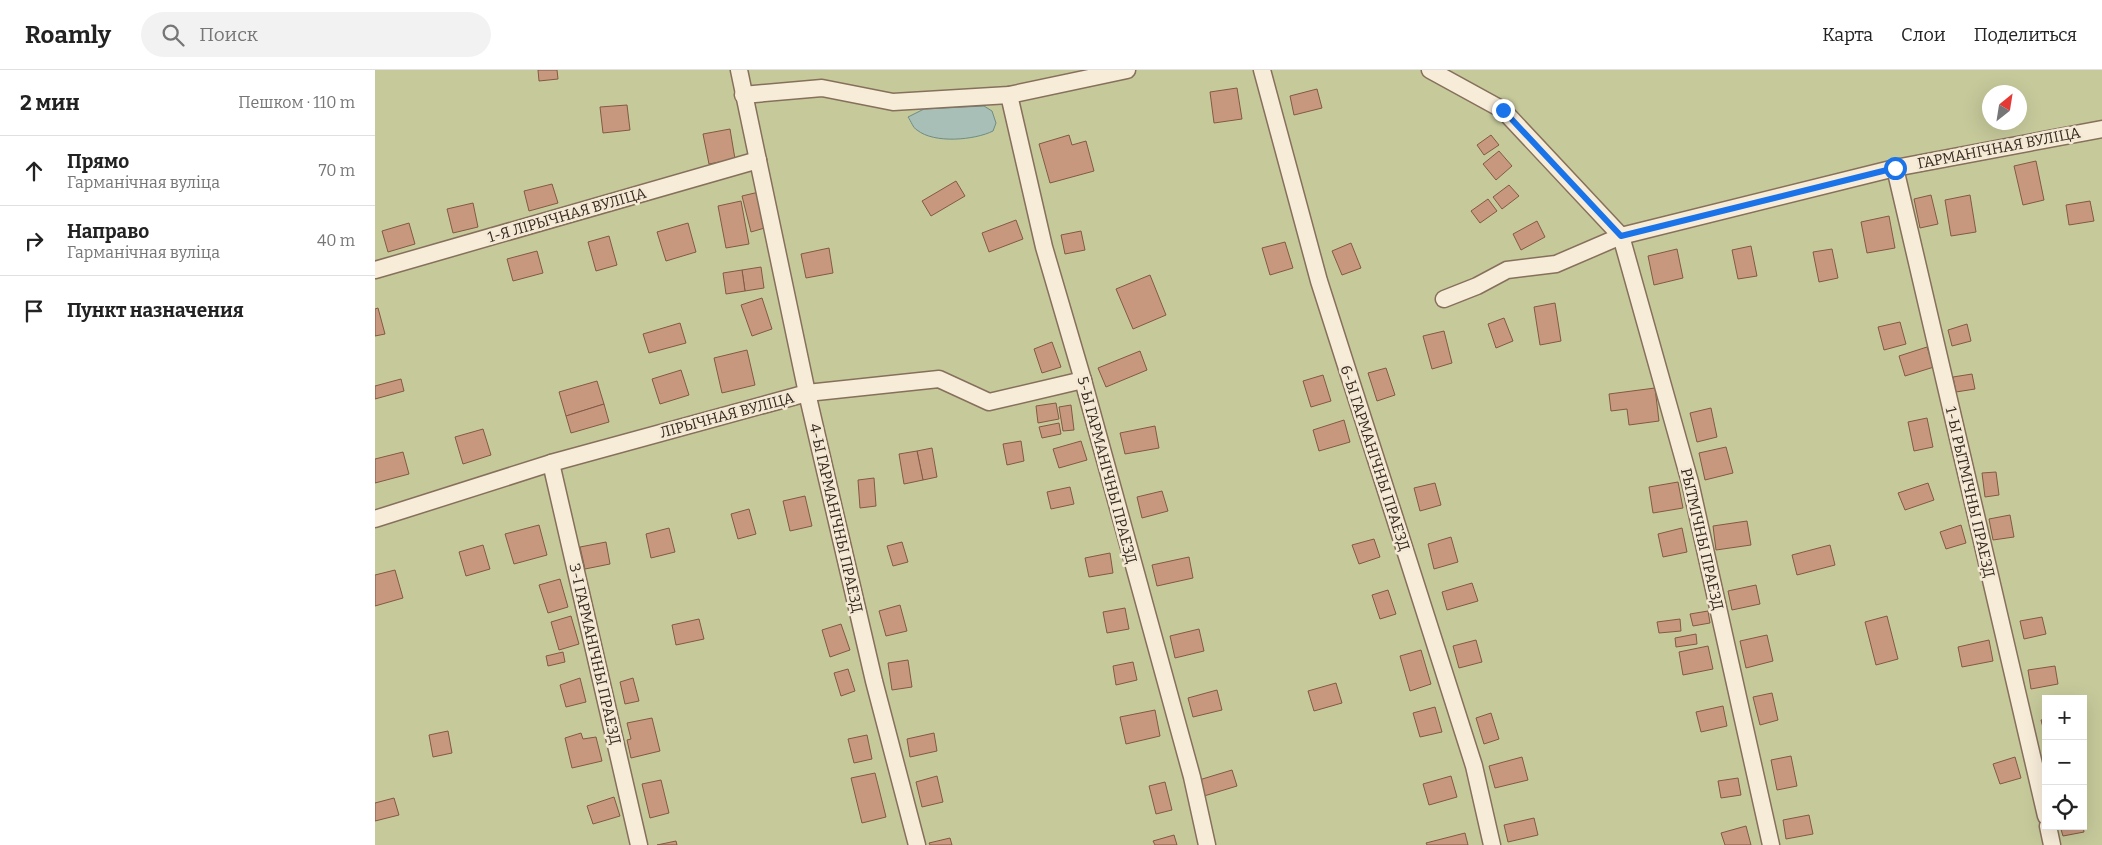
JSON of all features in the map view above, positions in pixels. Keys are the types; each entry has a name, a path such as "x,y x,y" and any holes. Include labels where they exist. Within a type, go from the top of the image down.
{"lane":[{"name":"4-Ы ГАРМАНІЧНЫ ПРАЕЗД","path":"739,70 807,393 874,682 917,845"},
{"path":"743,95 823,88 893,102 1009,95 1127,70"},
{"name":"6-Ы ГАРМАНІЧНЫ ПРАЕЗД","path":"1262,70 1319,282 1473,766 1492,845"},
{"path":"1430,70 1503,110 1621,236"},
{"name":"5-Ы ГАРМАНІЧНЫ ПРАЕЗД","path":"1009,95 1044,248 1083,380 1192,777 1207,845"},
{"name":"ГАРМАНІЧНАЯ ВУЛІЦА","path":"1444,299 1477,286 1507,270 1556,264 1621,236 1895,168 2102,129"},
{"name":"1-Я ЛІРЫЧНАЯ ВУЛІЦА","path":"375,270 758,160"},
{"name":"1-Ы РЫТМІЧНЫ ПРАЕЗД","path":"1895,168 2042,799"},
{"name":"РЫТМІЧНЫ ПРАЕЗД","path":"1621,236 1690,482 1771,845"},
{"name":"ЛІРЫЧНАЯ ВУЛІЦА","path":"375,519 551,463 807,393 939,379 989,402 1083,380"},
{"name":"3-І ГАРМАНІЧНЫ ПРАЕЗД","path":"551,463 639,845"},
{"path":"2049,830 2053,845"}],"green space":[{"path":"375,70 2102,70 2102,845 375,845"}],"water":[{"path":"984,106 992,111 996,123 993,131 976,137 944,139 934,137 916,129 908,117 924,109"}],"building":[{"path":"538,70 557,70 558,79 539,81"},
{"path":"1237,88 1242,119 1214,123 1210,92"},
{"path":"1317,89 1322,108 1294,115 1290,96"},
{"path":"627,105 630,130 603,133 600,107"},
{"path":"730,129 735,159 709,164 703,134"},
{"path":"1069,135 1072,145 1086,141 1094,171 1050,183 1039,144"},
{"path":"1491,135 1499,145 1484,155 1477,145"},
{"path":"1499,151 1512,166 1496,180 1483,164"},
{"path":"2036,161 2044,200 2023,205 2014,166"},
{"path":"956,181 965,196 931,216 922,201"},
{"path":"552,184 558,203 529,211 524,191"},
{"path":"1509,185 1519,196 1502,209 1493,197"},
{"path":"759,192 768,227 751,232 742,196"},
{"path":"1931,195 1938,224 1920,228 1914,199"},
{"path":"1970,195 1976,232 1951,236 1945,200"},
{"path":"1488,199 1497,211 1480,223 1471,211"},
{"path":"741,201 749,244 726,248 718,206"},
{"path":"2090,201 2094,221 2069,225 2066,205"},
{"path":"473,203 478,227 453,233 447,209"},
{"path":"1889,216 1895,248 1867,253 1861,222"},
{"path":"1016,220 1023,239 989,252 982,233"},
{"path":"1537,221 1545,237 1521,250 1513,234"},
{"path":"409,223 415,244 388,252 382,231"},
{"path":"688,223 696,252 666,261 657,232"},
{"path":"1081,231 1085,250 1065,254 1061,235"},
{"path":"609,236 617,265 596,271 588,242"},
{"path":"1285,242 1293,268 1270,275 1262,248"},
{"path":"1351,243 1361,268 1342,275 1332,251"},
{"path":"1751,246 1757,276 1738,279 1732,250"},
{"path":"829,248 833,273 806,278 801,254"},
{"path":"1677,249 1683,278 1654,285 1648,256"},
{"path":"1832,249 1838,278 1819,282 1813,252"},
{"path":"537,251 543,273 513,281 507,259"},
{"path":"761,267 764,288 745,291 742,270"},
{"path":"742,270 745,291 726,294 723,273"},
{"path":"1150,275 1166,315 1133,329 1116,289"},
{"path":"762,298 772,329 752,336 741,305"},
{"path":"1555,303 1561,341 1540,345 1534,307"},
{"path":"378,308 385,334 375,336 375,309"},
{"path":"1504,318 1513,341 1496,348 1488,324"},
{"path":"1900,322 1906,344 1884,350 1878,327"},
{"path":"680,323 686,343 649,353 643,334"},
{"path":"1967,324 1971,341 1952,346 1948,330"},
{"path":"1444,331 1452,363 1432,369 1423,336"},
{"path":"1052,342 1061,367 1042,373 1034,349"},
{"path":"1927,347 1934,367 1905,376 1899,356"},
{"path":"747,350 755,385 722,393 714,358"},
{"path":"1140,351 1147,370 1106,387 1098,368"},
{"path":"1386,368 1395,395 1377,401 1368,373"},
{"path":"681,370 689,395 660,404 652,379"},
{"path":"1972,374 1975,389 1956,392 1953,377"},
{"path":"1323,375 1331,401 1311,407 1303,381"},
{"path":"401,379 404,391 375,399 375,386"},
{"path":"597,381 604,404 566,416 559,392"},
{"path":"1655,388 1659,421 1629,425 1627,409 1611,411 1609,394"},
{"path":"1056,403 1059,419 1038,423 1036,406"},
{"path":"604,404 609,422 571,433 566,416"},
{"path":"1071,405 1074,430 1063,431 1059,407"},
{"path":"1711,408 1717,437 1697,442 1690,413"},
{"path":"1927,418 1933,447 1914,451 1908,422"},
{"path":"1344,420 1350,442 1319,451 1313,430"},
{"path":"1059,423 1061,434 1042,438 1039,427"},
{"path":"1155,426 1159,448 1125,454 1120,433"},
{"path":"483,429 491,455 463,464 455,437"},
{"path":"1021,441 1024,461 1007,465 1003,444"},
{"path":"1081,441 1087,460 1059,468 1053,449"},
{"path":"1726,447 1733,473 1705,480 1699,453"},
{"path":"932,448 937,477 923,480 917,451"},
{"path":"917,451 923,480 904,484 899,454"},
{"path":"403,452 409,474 375,483 375,459"},
{"path":"1996,472 1999,495 1985,497 1982,473"},
{"path":"874,478 876,506 860,508 858,480"},
{"path":"1678,482 1683,508 1653,513 1649,487"},
{"path":"1435,483 1441,505 1420,511 1414,488"},
{"path":"1928,483 1934,500 1905,510 1898,493"},
{"path":"1070,487 1074,504 1051,509 1047,492"},
{"path":"1162,491 1168,511 1142,518 1137,497"},
{"path":"805,496 812,526 790,531 783,501"},
{"path":"749,509 756,534 738,539 731,514"},
{"path":"2010,515 2014,537 1993,540 1989,519"},
{"path":"1747,521 1751,545 1716,550 1713,526"},
{"path":"539,525 547,555 514,564 505,534"},
{"path":"1961,525 1966,543 1946,549 1940,532"},
{"path":"669,528 675,552 651,558 646,534"},
{"path":"1682,528 1687,552 1663,557 1658,534"},
{"path":"1451,537 1458,562 1434,569 1428,544"},
{"path":"1374,539 1380,557 1359,564 1352,545"},
{"path":"606,542 610,564 585,569 580,547"},
{"path":"902,542 908,562 893,566 887,546"},
{"path":"483,545 490,569 466,576 459,552"},
{"path":"1830,545 1835,565 1797,575 1792,555"},
{"path":"1110,553 1113,573 1089,577 1085,558"},
{"path":"1189,557 1193,578 1157,586 1152,565"},
{"path":"395,570 403,598 375,606 375,575"},
{"path":"560,579 568,607 548,613 539,585"},
{"path":"1472,583 1478,601 1447,610 1442,592"},
{"path":"1756,585 1760,604 1732,610 1728,591"},
{"path":"1388,590 1396,614 1380,619 1372,595"},
{"path":"900,605 907,631 886,636 879,611"},
{"path":"1125,608 1129,629 1107,633 1103,612"},
{"path":"1708,611 1710,623 1693,626 1690,614"},
{"path":"571,616 579,644 559,650 551,622"},
{"path":"1887,616 1898,659 1876,665 1865,622"},
{"path":"2042,617 2046,634 2024,639 2020,621"},
{"path":"699,619 704,639 676,645 672,625"},
{"path":"1680,619 1681,631 1659,633 1657,622"},
{"path":"841,624 850,650 830,657 822,630"},
{"path":"1199,629 1204,651 1175,658 1170,636"},
{"path":"1696,634 1697,644 1676,647 1675,638"},
{"path":"1767,635 1773,661 1746,668 1740,641"},
{"path":"1476,640 1482,662 1459,668 1453,646"},
{"path":"1989,640 1993,661 1962,667 1958,647"},
{"path":"1708,646 1713,669 1683,675 1679,652"},
{"path":"1421,650 1431,684 1410,691 1400,656"},
{"path":"563,652 565,662 548,666 546,656"},
{"path":"908,660 912,687 892,690 888,663"},
{"path":"1133,662 1137,680 1116,685 1113,666"},
{"path":"2055,666 2058,684 2031,689 2028,670"},
{"path":"848,669 855,691 841,696 834,673"},
{"path":"580,678 586,702 566,707 560,685"},
{"path":"633,678 639,701 625,704 620,682"},
{"path":"1336,683 1342,703 1314,711 1308,691"},
{"path":"1217,690 1222,710 1193,717 1188,698"},
{"path":"1772,693 1778,720 1760,725 1753,697"},
{"path":"1723,706 1727,726 1701,732 1696,712"},
{"path":"1435,707 1442,732 1420,737 1413,713"},
{"path":"1155,710 1160,736 1126,744 1120,717"},
{"path":"1491,713 1499,739 1484,744 1476,718"},
{"path":"652,718 660,751 631,758 627,740 631,739 627,723"},
{"path":"448,731 452,753 433,757 429,735"},
{"path":"581,733 583,739 596,737 602,761 572,768 565,738"},
{"path":"934,733 937,751 910,757 907,739"},
{"path":"867,735 872,759 854,763 848,739"},
{"path":"1791,756 1797,786 1777,790 1771,760"},
{"path":"1522,757 1528,780 1495,788 1489,766"},
{"path":"2015,757 2021,778 2000,784 1993,764"},
{"path":"1232,770 1237,786 1204,796 1199,780"},
{"path":"875,773 886,817 862,823 851,778"},
{"path":"937,776 943,802 922,807 916,782"},
{"path":"1451,776 1457,797 1429,805 1423,784"},
{"path":"1738,778 1741,795 1721,798 1718,781"},
{"path":"661,780 669,813 650,818 642,784"},
{"path":"1165,782 1172,810 1156,814 1149,786"},
{"path":"614,797 620,816 593,824 587,806"},
{"path":"394,798 399,815 375,821 375,803"},
{"path":"1809,815 1813,834 1786,839 1783,820"},
{"path":"1534,818 1538,835 1508,842 1504,825"},
{"path":"1746,826 1751,845 1725,845 1721,833"},
{"path":"2061,830 2084,830 2084,832 2063,836"},
{"path":"1465,833 1468,845 1427,845 1426,843"},
{"path":"1174,835 1177,845 1155,845 1153,841"},
{"path":"950,838 952,845 930,845 929,843"},
{"path":"676,841 677,845 657,845"}],"route":[{"path":"1503,110 1621,236 1895,168"}]}
